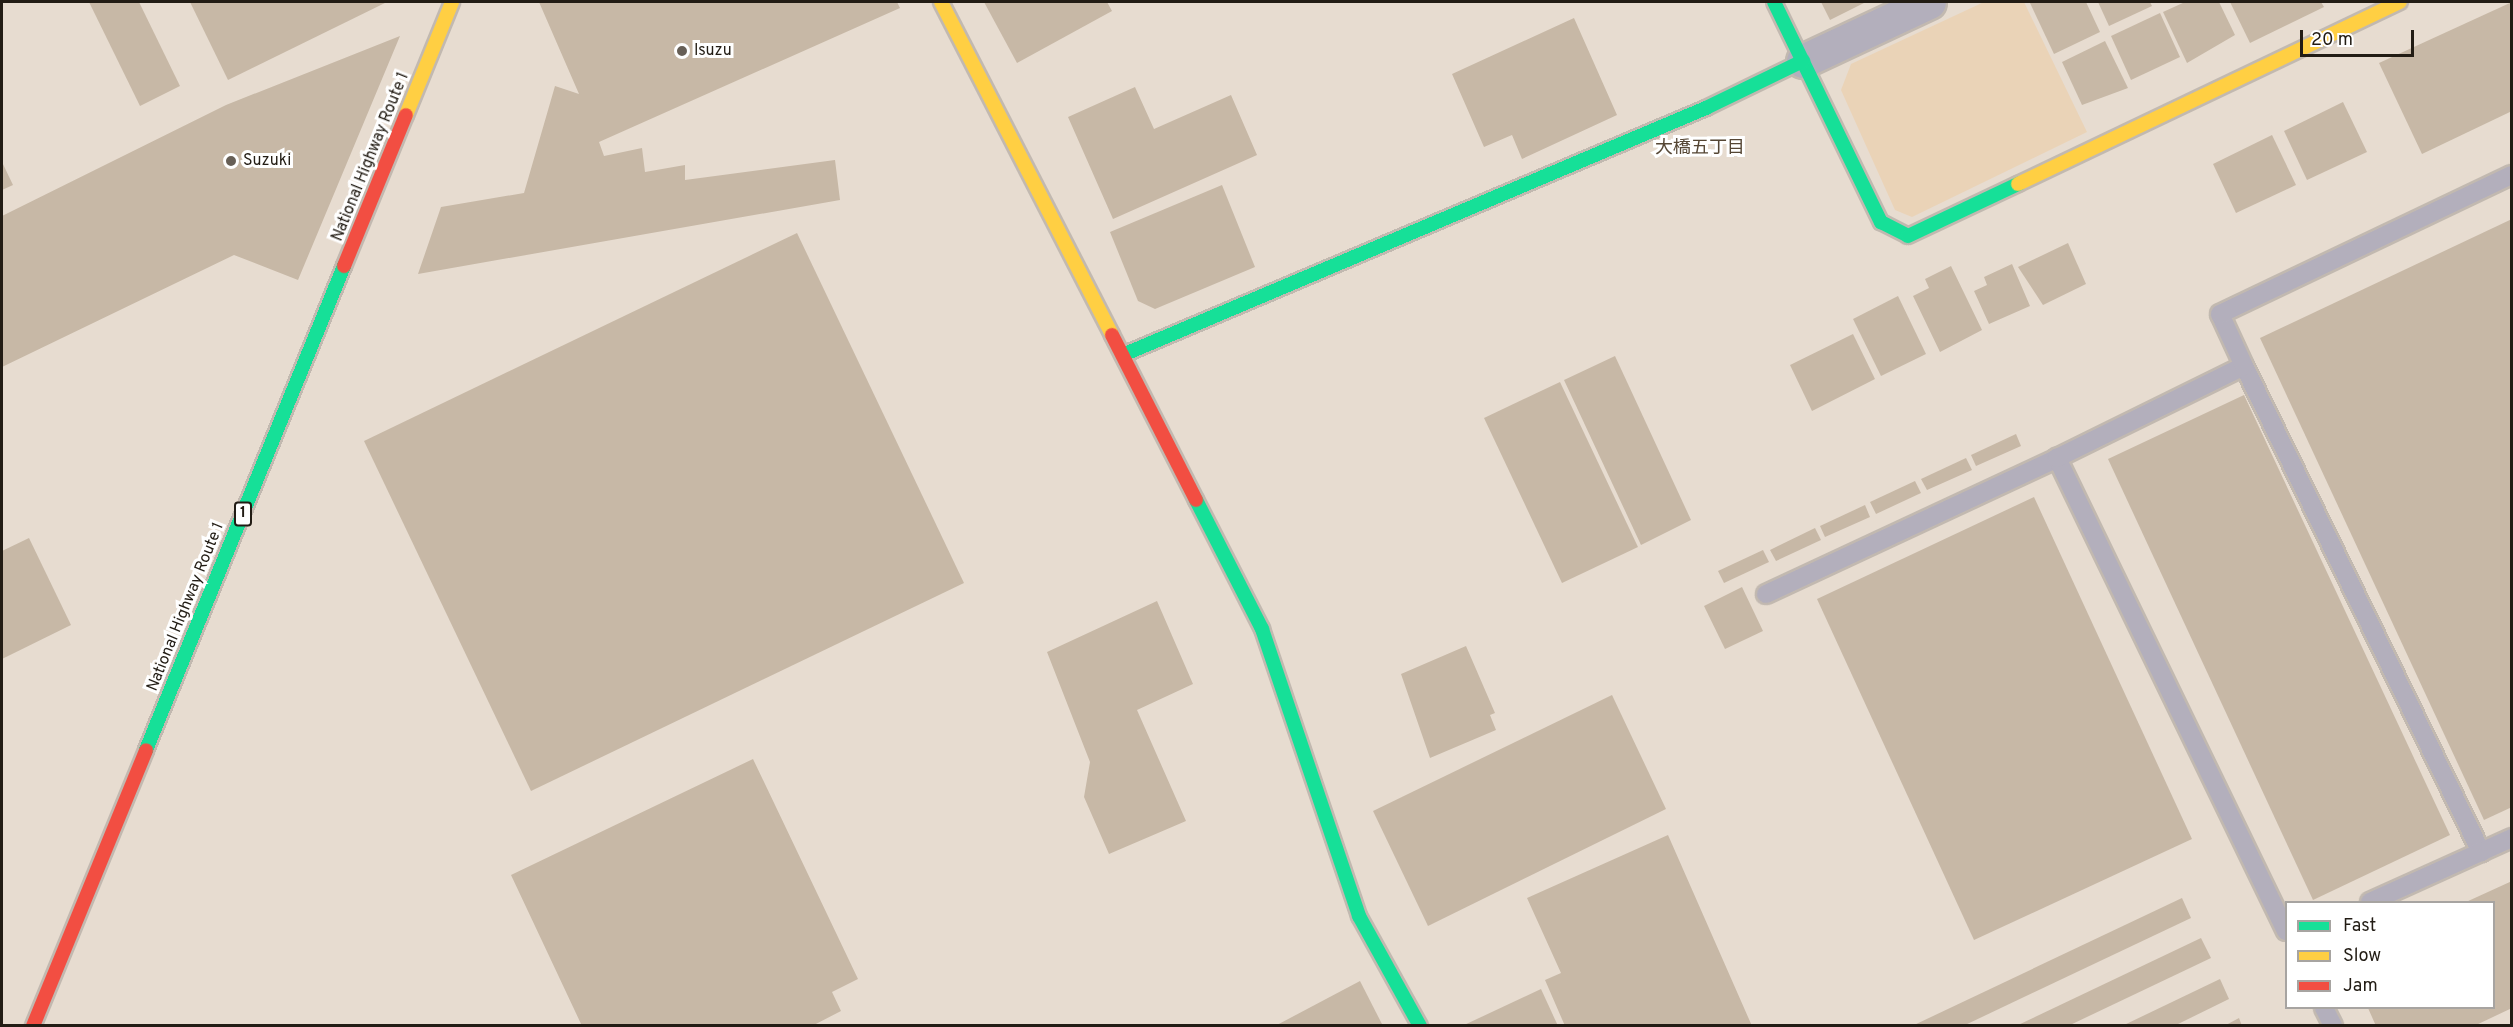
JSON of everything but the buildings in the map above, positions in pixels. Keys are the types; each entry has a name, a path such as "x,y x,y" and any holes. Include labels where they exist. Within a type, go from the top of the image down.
{"main road":[{"name":"National Highway Route 1","path":"33,1026 452,2"},
{"path":"941,2 1125,354 1262,629 1359,916 1420,1026"},
{"path":"1774,2 1881,222 1908,236 2400,2"},
{"path":"1125,354 1706,108 1803,61"}],"street":[{"path":"1803,61 1929,2"}],"lane":[{"path":"2481,852 2220,314 2511,175"},
{"path":"1766,594 2056,458 2244,366"},
{"path":"2056,458 2285,929"},
{"path":"2374,901 2511,838"},
{"path":"2324,1009 2333,1026"}],"shaded area":[{"path":"1984,2 2024,2 2087,132 1912,217 1895,210 1841,90 1851,64"}],"traffic: fast":[{"path":"1774,2 1881,222 1908,236 2018,184"},
{"path":"1125,354 1706,108 1803,61"},
{"path":"146,750 344,266"},
{"path":"1196,500 1262,629 1359,916 1420,1026"}],"traffic: slow":[{"path":"406,115 452,2"},
{"path":"941,2 1112,335"},
{"path":"2018,184 2400,2"}],"traffic: jam":[{"path":"344,266 406,115"},
{"path":"1112,335 1196,500"},
{"path":"33,1026 146,750"}],"place":[{"name":"Isuzu","path":"682,51"},
{"name":"Suzuki","path":"231,161"}],"district":[{"name":"大橋五丁目","path":"1700,149"}]}
